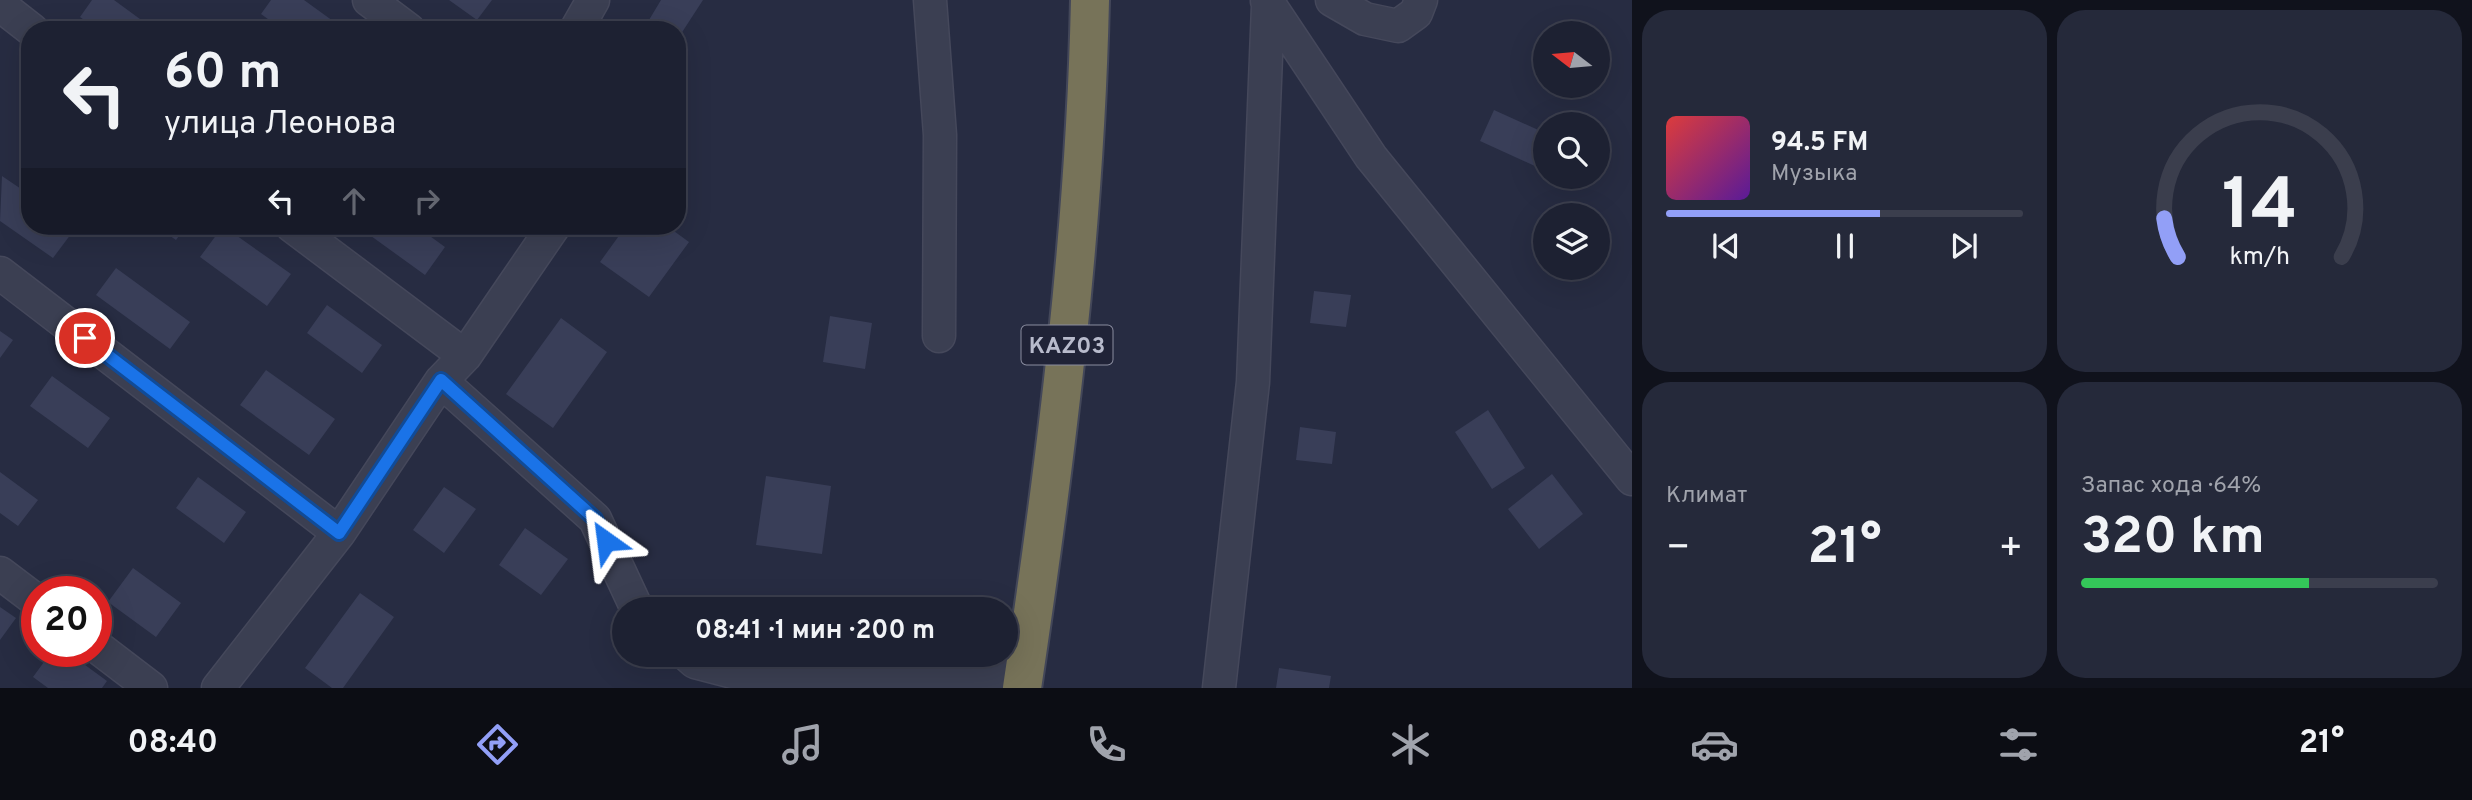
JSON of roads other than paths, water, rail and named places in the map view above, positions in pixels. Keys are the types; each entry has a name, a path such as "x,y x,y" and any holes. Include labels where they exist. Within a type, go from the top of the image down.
{"highway":[{"name":"KАZ03","path":"1023,682 1070,320 1089,61 1090,0"}],"street":[{"path":"369,0 397,21"},
{"path":"581,21 593,0"},
{"path":"930,0 940,135 939,336"},
{"path":"1332,0 1365,19 1398,26 1416,13 1421,0"},
{"path":"1267,3 1371,157 1632,479"},
{"path":"1219,688 1253,382 1267,3"},
{"path":"0,5 21,21"},
{"path":"304,235 465,356"},
{"path":"218,688 339,533 441,380 465,356 548,235"},
{"path":"0,273 339,533"},
{"path":"441,380 595,519 631,597"},
{"path":"0,573 21,589"},
{"path":"112,658 151,688"},
{"path":"714,667 752,677 1023,682"}]}
